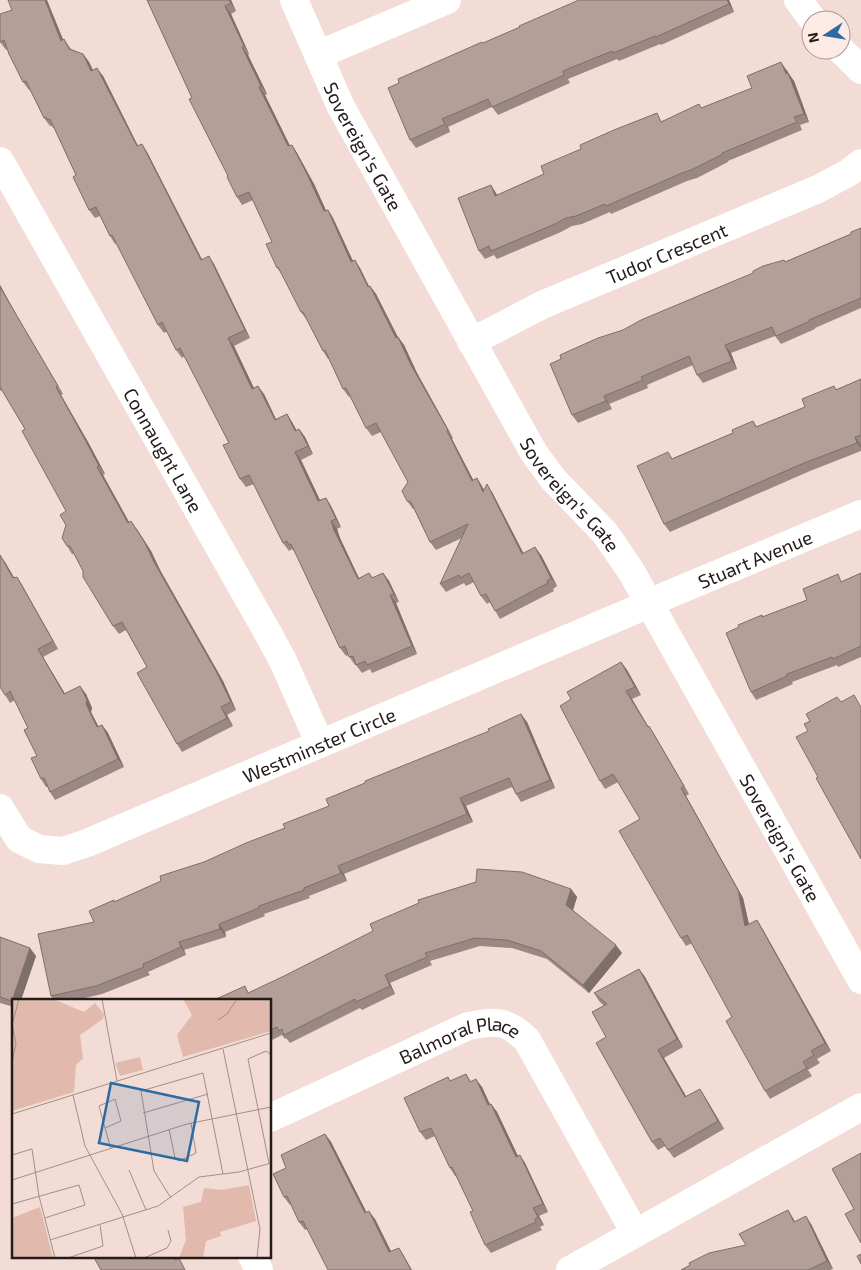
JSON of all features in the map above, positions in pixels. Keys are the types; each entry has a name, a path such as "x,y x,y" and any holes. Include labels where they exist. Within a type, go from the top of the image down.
{"street":[{"name":"Sovereign's Gate","path":"294,0 341,107 538,460 564,491 605,533 631,571 861,980"},
{"path":"318,55 447,0"},
{"path":"851,60 861,70"},
{"name":"Connaught Lane","path":"0,161 269,635 283,661 320,744"},
{"name":"Tudor Crescent","path":"471,342 542,305 818,189 848,173 861,163"},
{"name":"Stuart Avenue","path":"649,604 861,514"},
{"name":"Westminster Circle","path":"0,808 19,839 39,849 63,851 88,843 649,604"},
{"name":"Balmoral Place","path":"271,1118 468,1026 484,1023 508,1024 527,1040 635,1233"},
{"path":"570,1270 861,1107"},
{"path":"253,1258 259,1270"}],"building":[{"path":"8,0 45,0 61,41 64,39 69,49 83,54 91,71 97,68 137,146 142,144 201,260 209,256 245,330 228,338 252,389 258,386 275,420 287,414 295,431 299,429 308,446 295,452 318,501 326,498 336,519 331,521 334,530 358,579 369,573 372,578 383,573 394,594 390,595 412,646 367,665 365,661 356,665 353,656 349,657 345,646 340,648 291,544 289,545 287,541 283,543 249,475 240,479 223,445 229,443 180,348 176,350 162,322 158,325 96,207 89,210 73,177 76,175 50,119 44,118 26,81 23,82 4,40 0,42 0,14 12,10"},
{"path":"147,0 229,0 231,3 225,6 261,86 259,87 288,146 292,145 324,211 328,210 351,262 355,260 368,287 370,286 396,338 398,337 411,365 448,430 472,481 477,478 483,492 487,484 522,554 535,547 551,578 547,581 548,583 495,611 486,594 481,596 469,573 460,578 459,575 440,584 468,524 430,542 411,502 407,501 402,491 408,482 376,423 366,428 346,388 343,389 325,350 323,351 277,268 266,244 272,242 249,192 237,197 189,99 192,98"},
{"path":"579,0 727,0 729,4 656,37 613,53 612,51 563,71 564,75 492,107 488,99 442,119 445,124 410,140 388,88 399,83 398,79"},
{"path":"781,62 786,74 788,73 804,114 794,117 797,122 722,153 691,170 606,206 605,204 566,218 491,251 489,246 479,251 458,198 491,185 495,196 544,174 541,166 581,149 580,145 614,130 657,113 661,122 699,104 701,108 752,88 747,76"},
{"path":"861,228 861,298 776,336 772,327 725,345 732,361 697,375 689,356 641,377 643,380 604,396 606,401 572,415 550,364 561,359 560,355 598,338 623,330 641,320 753,273 753,271 763,266 784,260 785,262"},
{"path":"0,287 58,386 56,387 128,523 131,521 145,543 231,702 221,707 227,718 177,744 137,673 147,667 122,622 113,626 83,577 83,571 70,546 67,546 62,538 66,525 60,515 66,511 22,431 25,429 0,387"},
{"path":"861,379 861,435 855,437 857,443 804,463 664,524 637,466 668,452 672,459 733,433 732,430 753,421 756,427 805,407 802,399 834,386 836,390"},
{"path":"0,555 13,578 17,577 53,641 38,649 64,694 80,686 97,727 102,725 118,759 50,792 44,778 41,779 31,758 37,756 24,730 28,728 10,691 5,695 0,687"},
{"path":"861,573 861,646 833,659 832,657 787,674 787,676 751,692 726,633 739,627 738,625 762,615 762,617 807,600 803,589 838,574 841,582"},
{"path":"621,662 635,687 626,691 684,786 681,788 738,890 745,926 757,920 825,1043 811,1051 814,1055 803,1062 807,1068 765,1091 726,1021 732,1017 687,935 681,938 619,831 640,819 613,774 600,781 560,706 571,699 567,692"},
{"path":"854,695 861,707 861,859 816,778 818,777 796,737 808,731 804,724 810,721 806,714 837,697 841,702"},
{"path":"521,714 550,780 516,794 509,778 460,798 467,814 338,866 341,873 219,924 220,929 179,942 181,947 143,964 144,967 96,986 51,996 38,934 94,922 89,911 161,881 160,876 204,862 285,828 283,824 329,806 326,799 365,783 365,781 489,731 488,729"},
{"path":"477,869 522,872 571,889 566,905 616,945 583,985 541,951 507,940 475,938 425,953 427,957 385,975 390,986 356,1002 355,999 284,1035 282,1029 279,1031 277,1027 271,1030 271,999 216,999 245,986 248,993 373,931 370,924 419,903 418,900 476,882"},
{"path":"0,937 30,948 12,1001 0,997"},
{"path":"639,969 677,1039 658,1050 685,1097 700,1089 718,1121 668,1150 660,1138 652,1142 596,1043 606,1037 592,1012 607,1004 594,993"},
{"path":"466,1074 470,1082 476,1079 488,1105 491,1104 516,1157 520,1155 543,1204 533,1208 538,1217 535,1219 536,1222 485,1245 470,1212 473,1211 431,1128 420,1132 404,1098 448,1077 450,1081"},
{"path":"325,1134 365,1213 369,1211 389,1252 399,1248 411,1270 328,1270 303,1221 299,1222 287,1196 284,1197 273,1174 286,1168 281,1155"},
{"path":"861,1153 861,1243 845,1214 854,1209 832,1169"},
{"path":"788,1210 794,1222 806,1216 827,1261 808,1270 681,1270 690,1265 689,1263 709,1253 746,1245 739,1234"},
{"path":"861,1254 861,1264 857,1256"},
{"path":"94,1258 174,1258 175,1260 179,1258 185,1270 101,1270"}]}
